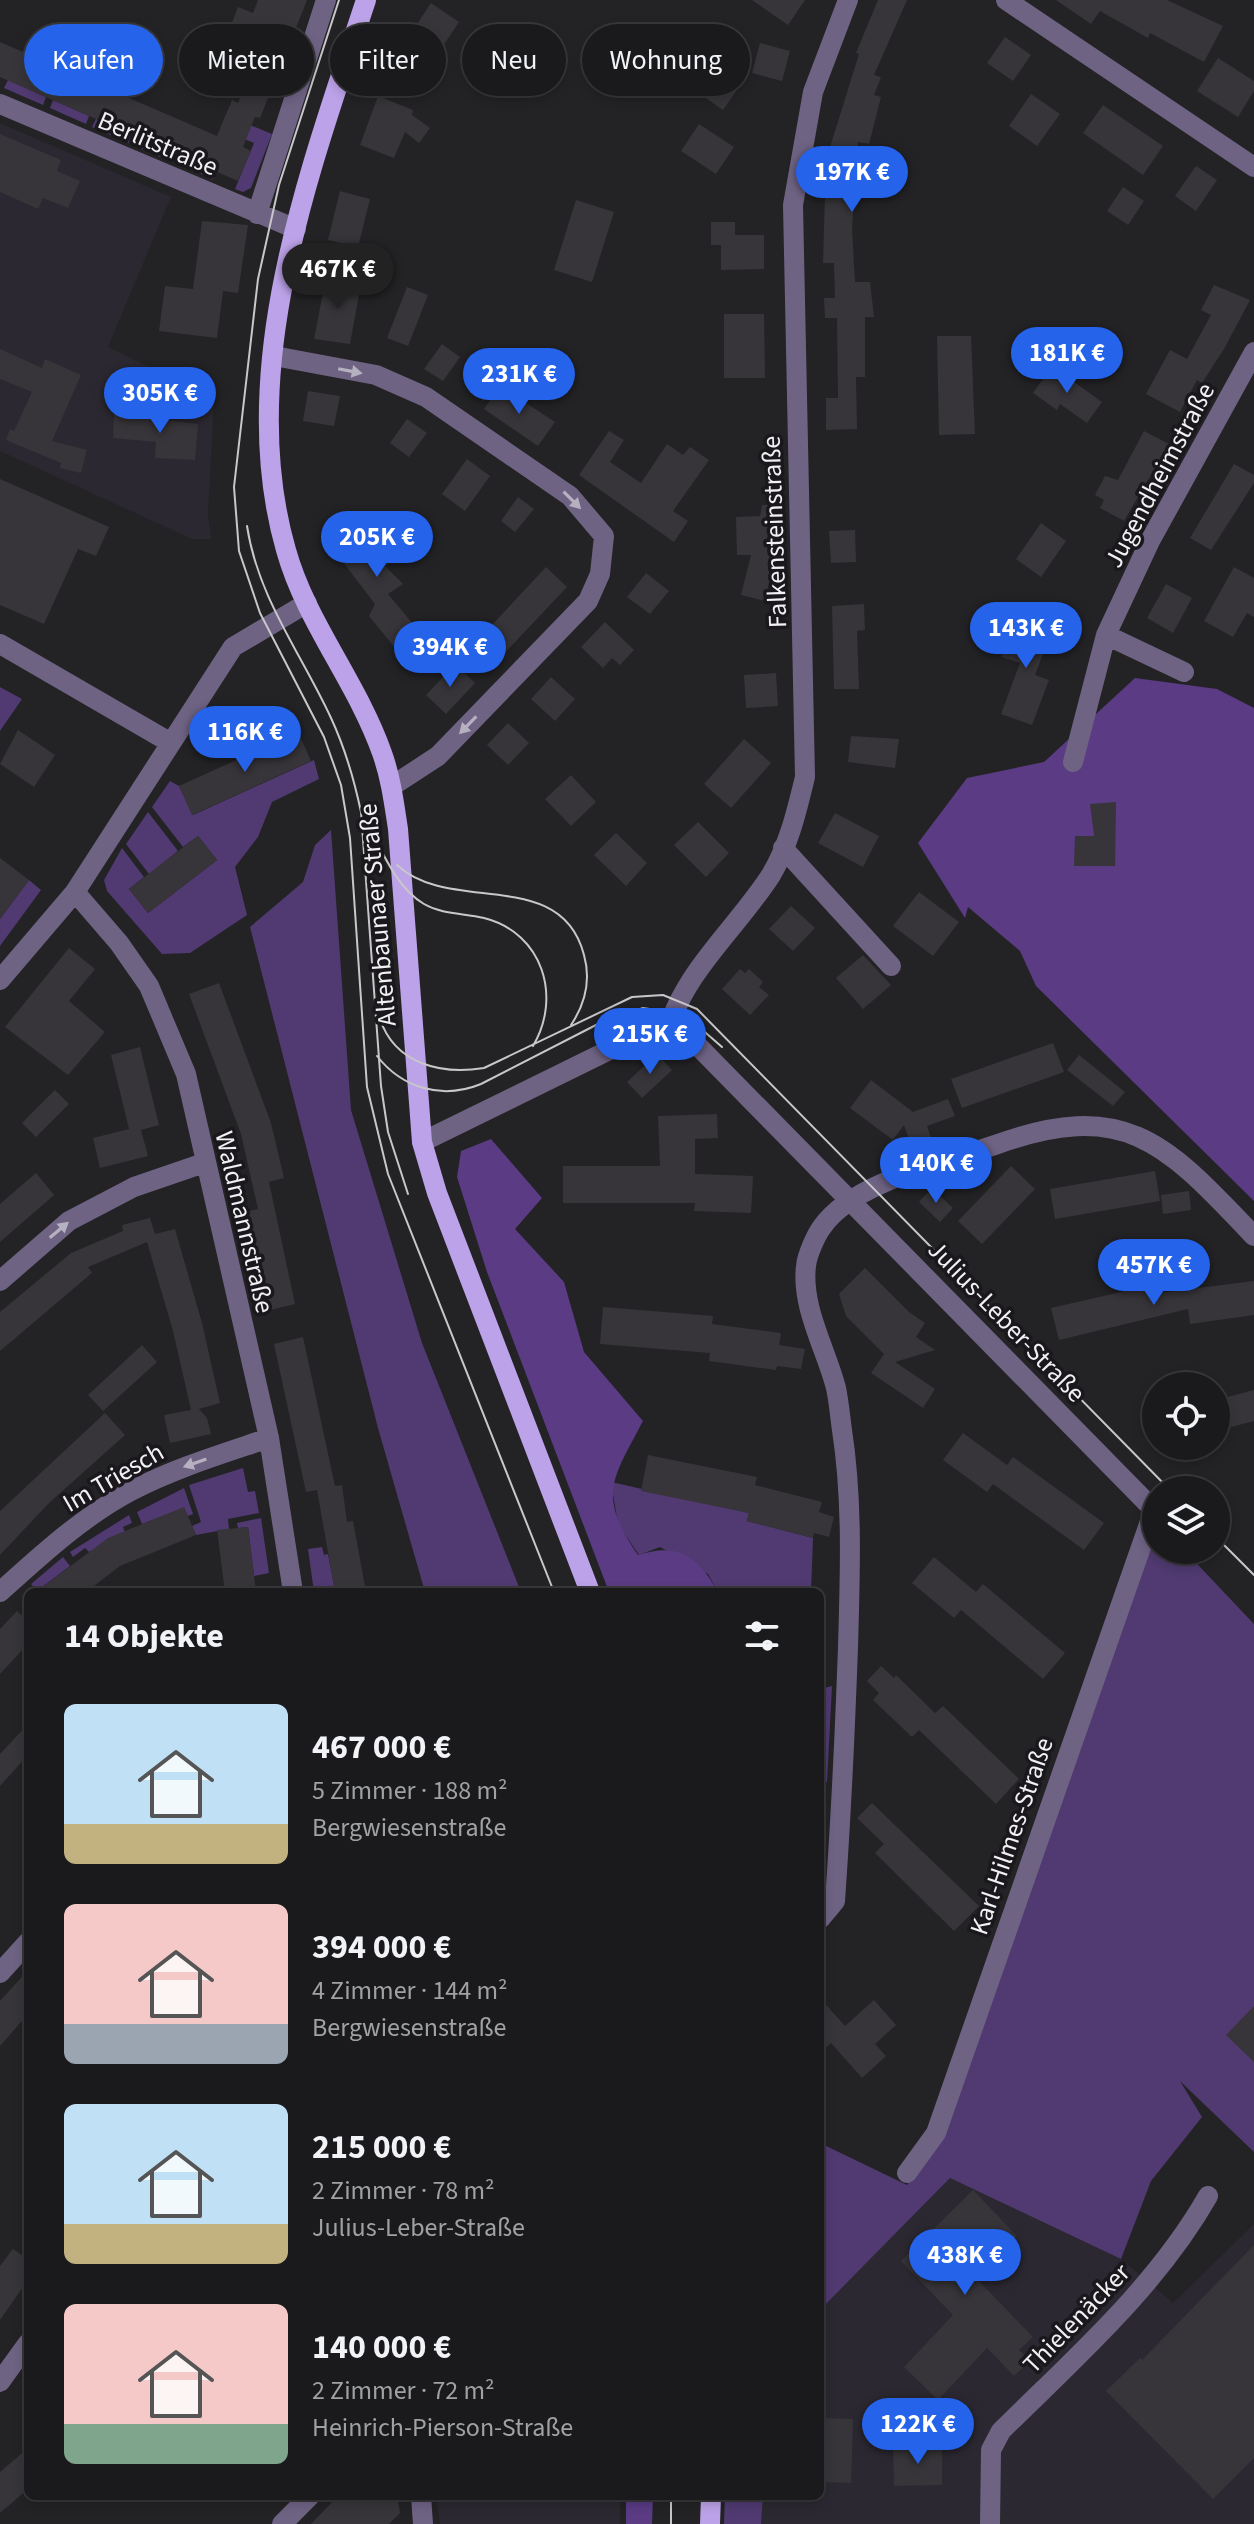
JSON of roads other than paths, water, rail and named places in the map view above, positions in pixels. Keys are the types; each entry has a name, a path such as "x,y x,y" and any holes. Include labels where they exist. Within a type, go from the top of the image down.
{"main road":[{"name":"Altenbaunaer Straße","path":"366,0 315,154 296,229 274,356 269,460 286,550 307,603 366,717 392,786 422,1142 437,1193 588,1588"},
{"path":"710,2524 711,2500"}],"street":[{"path":"257,214 326,0"},
{"name":"Falkensteinstraße","path":"667,1032 674,1009 690,980 741,919 773,872 805,777 806,713 793,336 793,205 813,92 848,0"},
{"path":"1006,0 1254,167"},
{"name":"Berlitstraße","path":"0,104 296,229"},
{"name":"Jugendheimstraße","path":"1073,762 1106,635 1150,541 1254,352"},
{"path":"274,356 376,375 426,397 570,496 604,536 600,574 588,601 438,756 392,786"},
{"path":"0,980 75,892 233,647 307,603"},
{"path":"1106,635 1184,672"},
{"path":"0,644 171,743"},
{"path":"783,848 891,966"},
{"name":"Waldmannstraße","path":"75,892 149,986 186,1074 269,1438 292,1588"},
{"path":"422,1142 618,1044 646,1032 667,1032"},
{"name":"Julius-Leber-Straße","path":"667,1032 698,1046 1142,1498"},
{"path":"824,1914 835,1901 846,1702 849,1489 836,1389 809,1302 805,1264 822,1226 851,1200 878,1186 1039,1129 1103,1127 1136,1134 1162,1146 1184,1163 1254,1236"},
{"path":"0,1281 69,1221 134,1187 204,1163"},
{"name":"Im Triesch","path":"0,1592 70,1531 129,1492 182,1467 269,1438"},
{"name":"Karl-Hilmes-Straße","path":"907,2173 936,2133 1142,1544"},
{"path":"0,1973 24,1946"},
{"name":"Thielenäcker","path":"990,2524 991,2450 1001,2431 1149,2281 1175,2250 1208,2196"},
{"path":"0,2382 24,2349"},
{"path":"282,2524 306,2500"},
{"path":"421,2500 423,2524"}],"tram line":[{"path":"339,0 279,185 258,279 234,487 239,551 260,613 324,737 341,785 350,838 367,1087 388,1174 552,1588"},
{"path":"247,526 271,601 336,729 361,812 381,1086 388,1132 408,1194"},
{"path":"365,819 390,866 414,897 439,910 484,918 504,926 521,937 533,952 542,969 546,988 542,1027 533,1046"},
{"path":"397,865 419,880 445,888 502,895 553,910 572,928 584,955 587,974 583,1000 571,1025"},
{"path":"380,1019 387,1034 408,1056 436,1067 468,1070 484,1068 632,997 663,995 697,1009 1156,1476"},
{"path":"377,1056 398,1076 424,1088 438,1091 466,1089 596,1025 643,1008 676,1013 691,1020 722,1047"},
{"path":"1230,1551 1254,1575"},
{"path":"671,2500 671,2524"}]}
